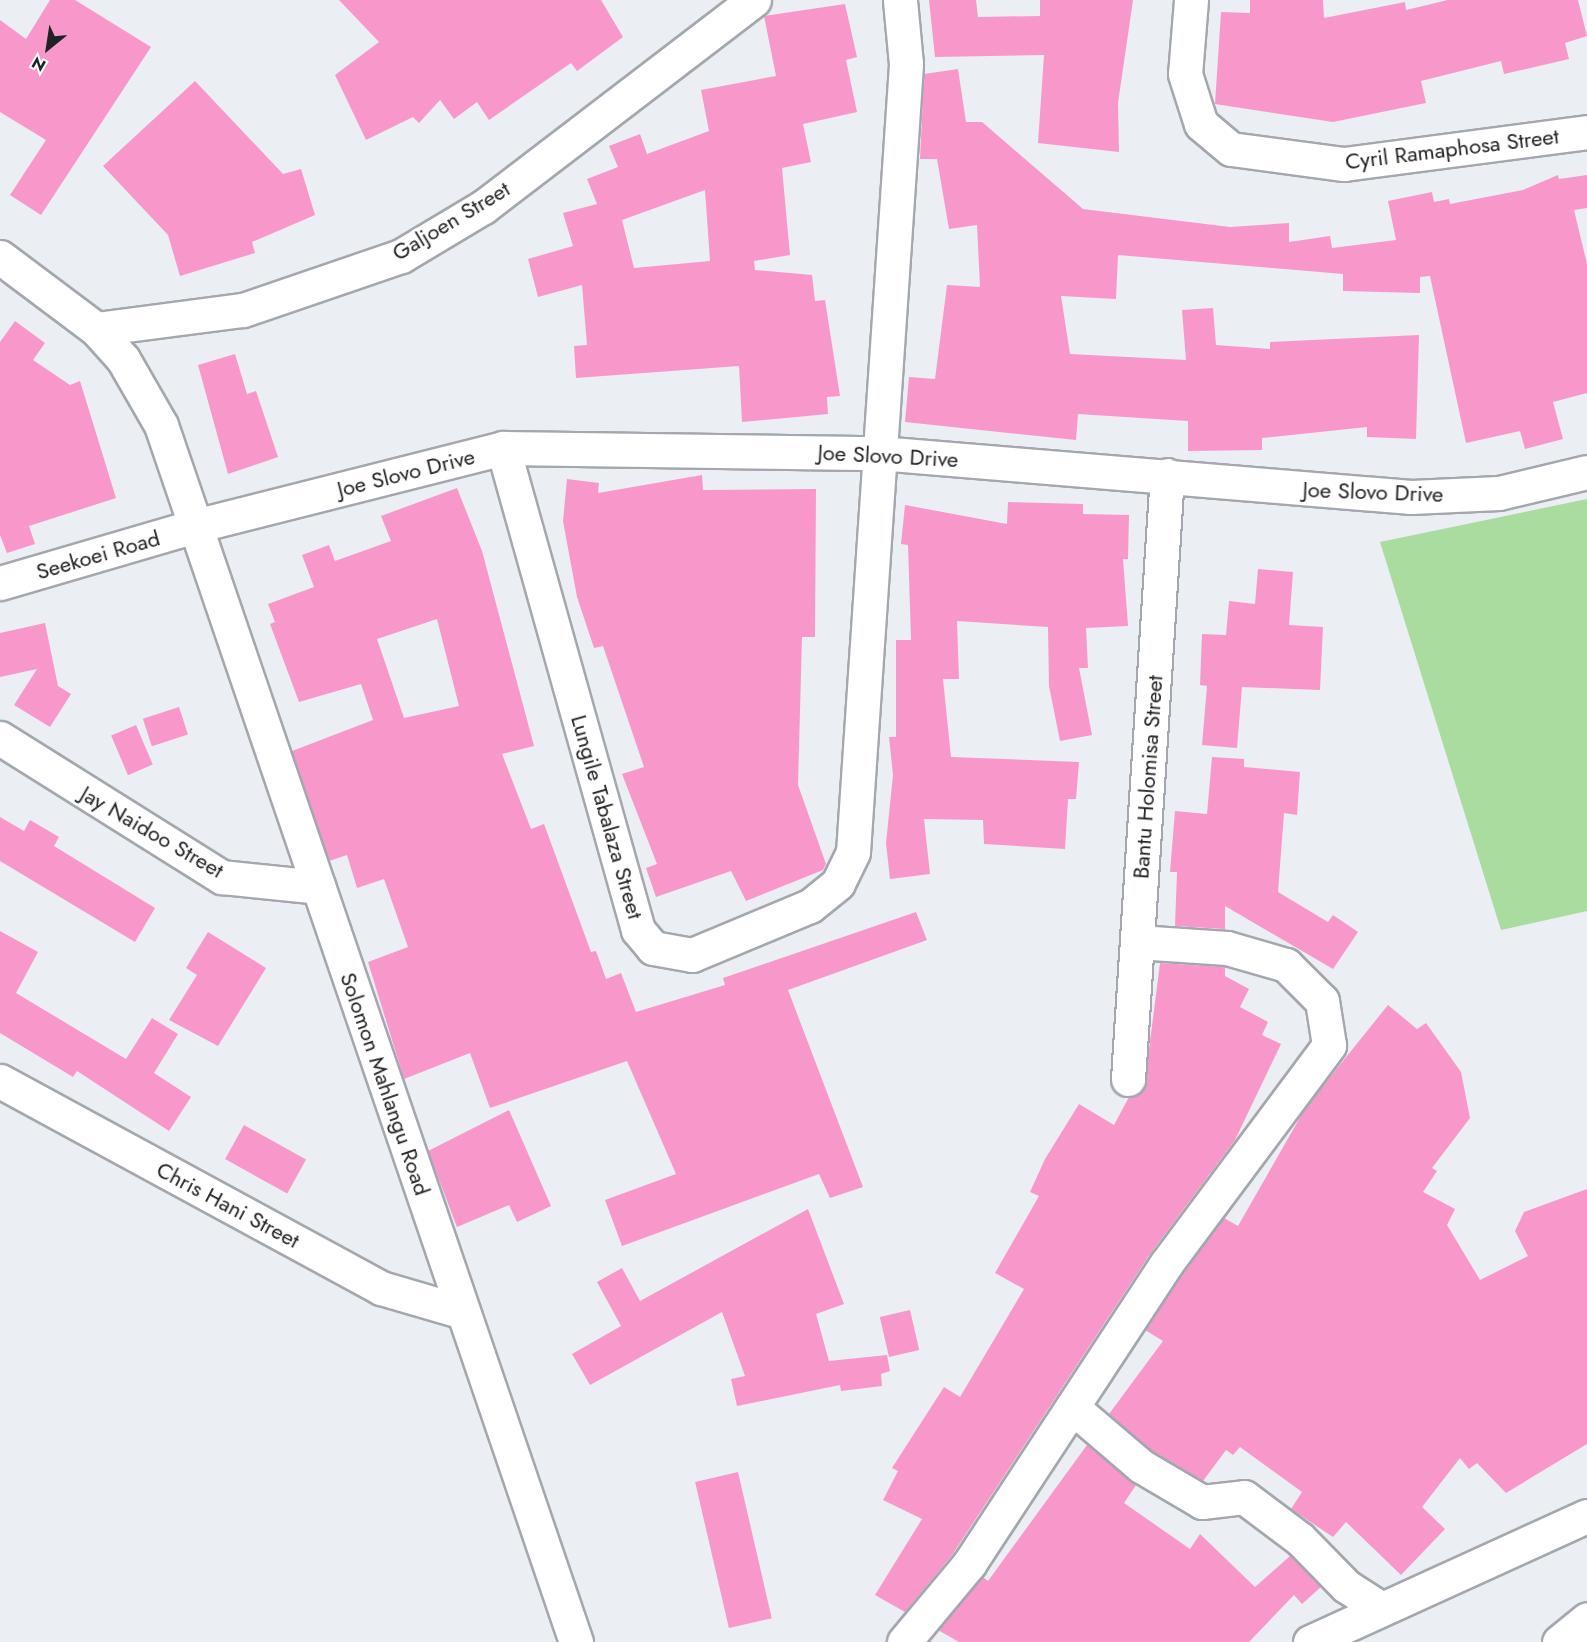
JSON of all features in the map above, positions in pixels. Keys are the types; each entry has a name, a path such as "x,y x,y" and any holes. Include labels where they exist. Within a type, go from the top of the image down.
{"street":[{"name":"Galjoen Street","path":"96,329 243,310 400,256 483,207 754,0"},
{"name":"Lungile Tabalaza Street","path":"503,448 638,930 653,948 692,955 810,906 838,883 853,852 906,64 900,0"},
{"name":"Cyril Ramaphosa Street","path":"1191,0 1185,74 1201,124 1231,149 1344,164 1587,132"},
{"name":"Solomon Mahlangu Road","path":"0,257 96,329 123,359 161,425 576,1642"},
{"name":"Joe Slovo Drive","path":"195,526 503,448 879,453 1167,475 1411,497 1499,493 1587,472"},
{"name":"Bantu Holomisa Street","path":"1128,1079 1167,475"},
{"name":"Seekoei Road","path":"0,583 195,526"},
{"name":"Jay Naidoo Street","path":"0,738 222,877 318,887"},
{"path":"904,1642 969,1564 1166,1264 1329,1045 1322,1001 1286,965 1227,948 1137,942"},
{"name":"Chris Hani Street","path":"0,1081 381,1288 463,1312"},
{"path":"1072,1407 1141,1466 1202,1502 1244,1497 1300,1539 1346,1586 1378,1607"},
{"path":"1310,1642 1378,1607 1587,1516"},
{"path":"1559,1642 1587,1619"}],"green space":[{"path":"1587,499 1587,911 1501,930 1380,542"}],"building":[{"path":"50,0 75,0 151,47 41,215 10,195 46,140 0,112 0,20 26,39"},
{"path":"339,0 601,0 623,37 577,71 571,63 489,120 477,102 454,119 440,100 419,123 413,117 366,140 335,75 379,42"},
{"path":"929,0 976,0 978,17 1040,16 1040,0 1133,0 1118,103 1119,152 1038,143 1044,55 935,57"},
{"path":"1250,0 1323,0 1324,18 1405,2 1406,10 1448,0 1578,0 1587,36 1565,43 1569,59 1504,74 1501,61 1421,81 1426,103 1333,122 1215,104 1221,12 1250,13"},
{"path":"845,4 857,57 846,60 857,112 803,124 811,162 782,168 790,255 754,261 755,270 812,275 815,301 825,300 840,396 827,397 828,414 742,422 739,366 576,378 574,346 587,345 582,285 538,297 528,259 573,246 563,213 597,204 587,179 618,167 609,146 640,134 647,154 709,131 701,90 776,76 764,16","holes":["705,190 710,261 634,268 622,220"]},
{"path":"958,69 966,122 982,122 1083,209 1230,227 1289,223 1289,242 1330,236 1332,248 1396,240 1388,201 1432,192 1434,202 1449,199 1450,204 1523,190 1558,175 1559,179 1587,175 1587,208 1574,210 1587,264 1587,393 1553,402 1563,439 1525,449 1520,431 1466,443 1430,276 1420,277 1420,293 1343,291 1343,274 1118,255 1116,299 1061,296 1070,354 1186,360 1182,310 1213,308 1216,345 1270,349 1270,342 1419,335 1416,439 1367,437 1367,427 1262,438 1262,450 1188,451 1188,421 1078,414 1076,440 905,422 909,377 935,379 947,285 980,287 977,225 949,229 937,159 920,159 924,74"},
{"path":"195,81 283,174 301,169 315,215 252,242 255,253 180,276 168,235 103,166"},
{"path":"15,321 45,343 33,360 70,385 80,381 116,498 29,526 35,544 7,553 0,535 0,342"},
{"path":"235,354 247,394 256,391 278,457 228,474 198,365"},
{"path":"702,475 703,490 816,489 815,637 802,637 798,785 826,864 823,870 746,901 731,871 656,897 646,868 657,864 622,774 644,767 603,646 594,648 577,597 563,521 567,479 599,483 598,493"},
{"path":"457,488 482,551 534,746 502,754 531,829 544,824 591,952 596,951 606,979 621,973 636,1012 725,985 723,978 916,912 927,940 788,990 863,1187 830,1198 819,1174 622,1246 605,1200 676,1174 627,1061 490,1108 470,1053 404,1079 368,962 408,947 384,879 357,888 347,855 329,861 292,751 373,720 361,684 299,702 270,624 275,622 268,604 314,587 302,555 329,545 335,561 391,541 381,516","holes":["437,619 459,706 404,718 377,639"]},
{"path":"1008,502 1083,504 1083,514 1129,515 1128,559 1123,559 1128,626 1086,628 1088,668 1079,668 1092,735 1060,741 1049,686 1048,627 957,621 959,679 943,679 951,757 1079,762 1076,799 1068,799 1065,849 984,844 983,820 924,819 930,874 890,879 886,843 893,775 889,737 896,737 896,640 911,640 908,545 901,544 905,505 1007,524"},
{"path":"1258,569 1293,572 1289,625 1323,627 1320,690 1242,687 1237,748 1202,745 1207,686 1200,685 1202,634 1226,635 1229,601 1255,604"},
{"path":"45,623 58,686 71,694 50,727 14,705 37,669 0,677 0,633"},
{"path":"179,707 188,735 152,746 143,719"},
{"path":"136,725 153,765 128,775 111,736"},
{"path":"1212,757 1244,759 1244,767 1300,772 1297,815 1284,813 1278,892 1328,922 1333,915 1358,932 1333,969 1225,906 1225,929 1175,926 1177,872 1170,872 1175,811 1207,814"},
{"path":"0,817 24,831 30,820 59,837 54,846 155,908 135,942 0,861"},
{"path":"0,931 38,952 16,993 126,1059 152,1018 178,1034 154,1073 191,1097 169,1131 77,1071 73,1077 0,1033"},
{"path":"208,932 266,968 218,1046 169,1020 197,975 186,968"},
{"path":"1160,963 1225,967 1225,976 1249,989 1240,1007 1268,1022 1262,1035 1281,1044 1235,1140 1150,1254 952,1555 905,1612 875,1595 922,1519 883,1500 898,1471 892,1468 944,1387 960,1397 1024,1289 995,1273 1039,1196 1030,1192 1045,1159 1079,1104 1114,1125 1129,1097 1144,1089"},
{"path":"1388,1005 1417,1029 1426,1023 1461,1072 1470,1118 1432,1168 1437,1171 1423,1192 1455,1209 1447,1225 1480,1280 1528,1256 1515,1231 1524,1212 1587,1189 1587,1444 1506,1493 1477,1463 1469,1469 1460,1458 1422,1507 1445,1529 1401,1575 1346,1522 1333,1537 1291,1509 1302,1492 1240,1447 1233,1455 1226,1450 1203,1481 1152,1451 1109,1414 1163,1341 1145,1330 1181,1275 1224,1218 1238,1226 1306,1107"},
{"path":"509,1110 551,1206 517,1222 509,1205 457,1227 428,1151"},
{"path":"244,1125 306,1159 287,1194 225,1159"},
{"path":"808,1209 844,1304 816,1314 829,1361 887,1355 890,1371 881,1374 882,1386 841,1391 840,1385 737,1406 731,1379 745,1376 722,1312 590,1385 572,1354 621,1326 597,1282 622,1268 640,1301"},
{"path":"910,1310 919,1350 889,1357 880,1317"},
{"path":"1087,1445 1136,1485 1124,1503 1190,1549 1200,1534 1255,1587 1290,1556 1321,1587 1302,1604 1294,1595 1249,1642 959,1642 938,1630 983,1577 988,1581"},
{"path":"738,1472 772,1618 729,1628 695,1482"}]}
